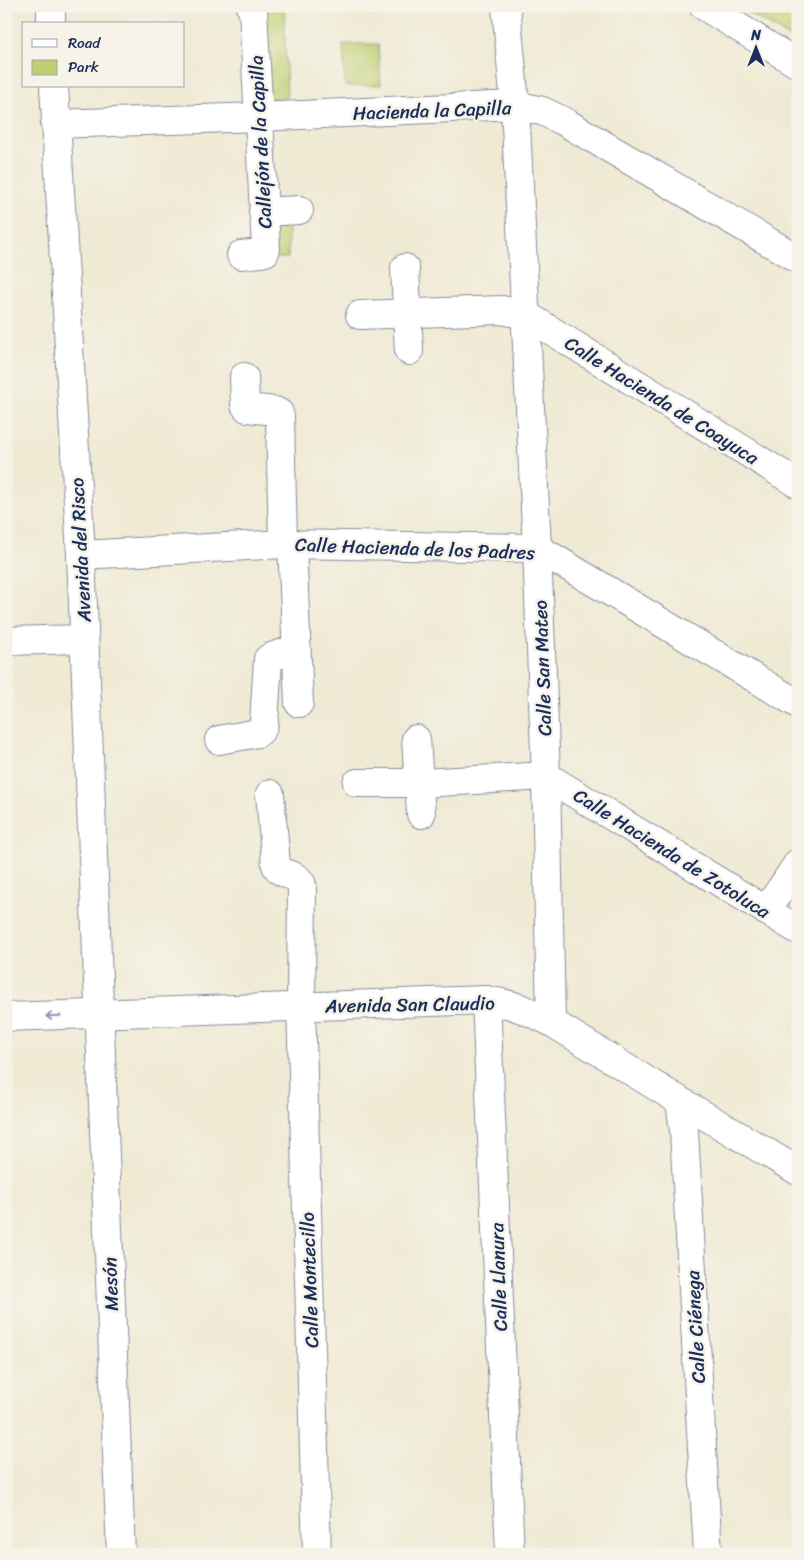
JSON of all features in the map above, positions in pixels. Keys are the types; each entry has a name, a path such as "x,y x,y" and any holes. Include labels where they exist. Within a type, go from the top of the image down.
{"street":[{"path":"51,6 51,22"},
{"name":"Calle San Mateo","path":"506,6 515,105 537,548 546,776 551,1022"},
{"path":"704,6 798,64"},
{"name":"Callejón de la Capilla","path":"241,255 265,252 253,10 251,7"},
{"name":"Avenida del Risco","path":"54,88 81,555 99,1014"},
{"name":"Hacienda la Capilla","path":"55,124 259,118 515,105 542,111 563,121 798,259"},
{"path":"263,212 299,210"},
{"path":"404,268 409,351"},
{"path":"360,315 502,310 526,315"},
{"name":"Calle Hacienda de Coayuca","path":"526,315 798,484"},
{"path":"244,377 245,405 247,408 275,411 279,413 280,417 299,703"},
{"name":"Calle Hacienda de los Padres","path":"81,555 287,544 537,548 798,704"},
{"path":"6,641 84,639"},
{"path":"219,740 258,732 262,729 268,660 271,657 296,649"},
{"path":"416,739 421,814"},
{"path":"357,783 420,783 546,776"},
{"name":"Calle Hacienda de Zotoluca","path":"546,776 798,930"},
{"name":"Calle Montecillo","path":"270,794 276,865 282,872 300,880 302,885 301,1006 317,1554"},
{"path":"766,912 798,863"},
{"name":"Avenida San Claudio","path":"6,1018 486,1000 508,1003 551,1022 798,1172"},
{"name":"Calle Llanura","path":"486,1000 510,1554"},
{"name":"Mesón","path":"99,1014 121,1554"},
{"name":"Calle Ciénega","path":"680,1101 684,1140 708,1554"}],"green space":[{"path":"262,6 284,6 287,98 264,98"},
{"path":"737,6 798,6 798,43"},
{"path":"343,44 378,44 381,85 345,86"},
{"path":"267,211 289,211 288,258 269,258"}]}
